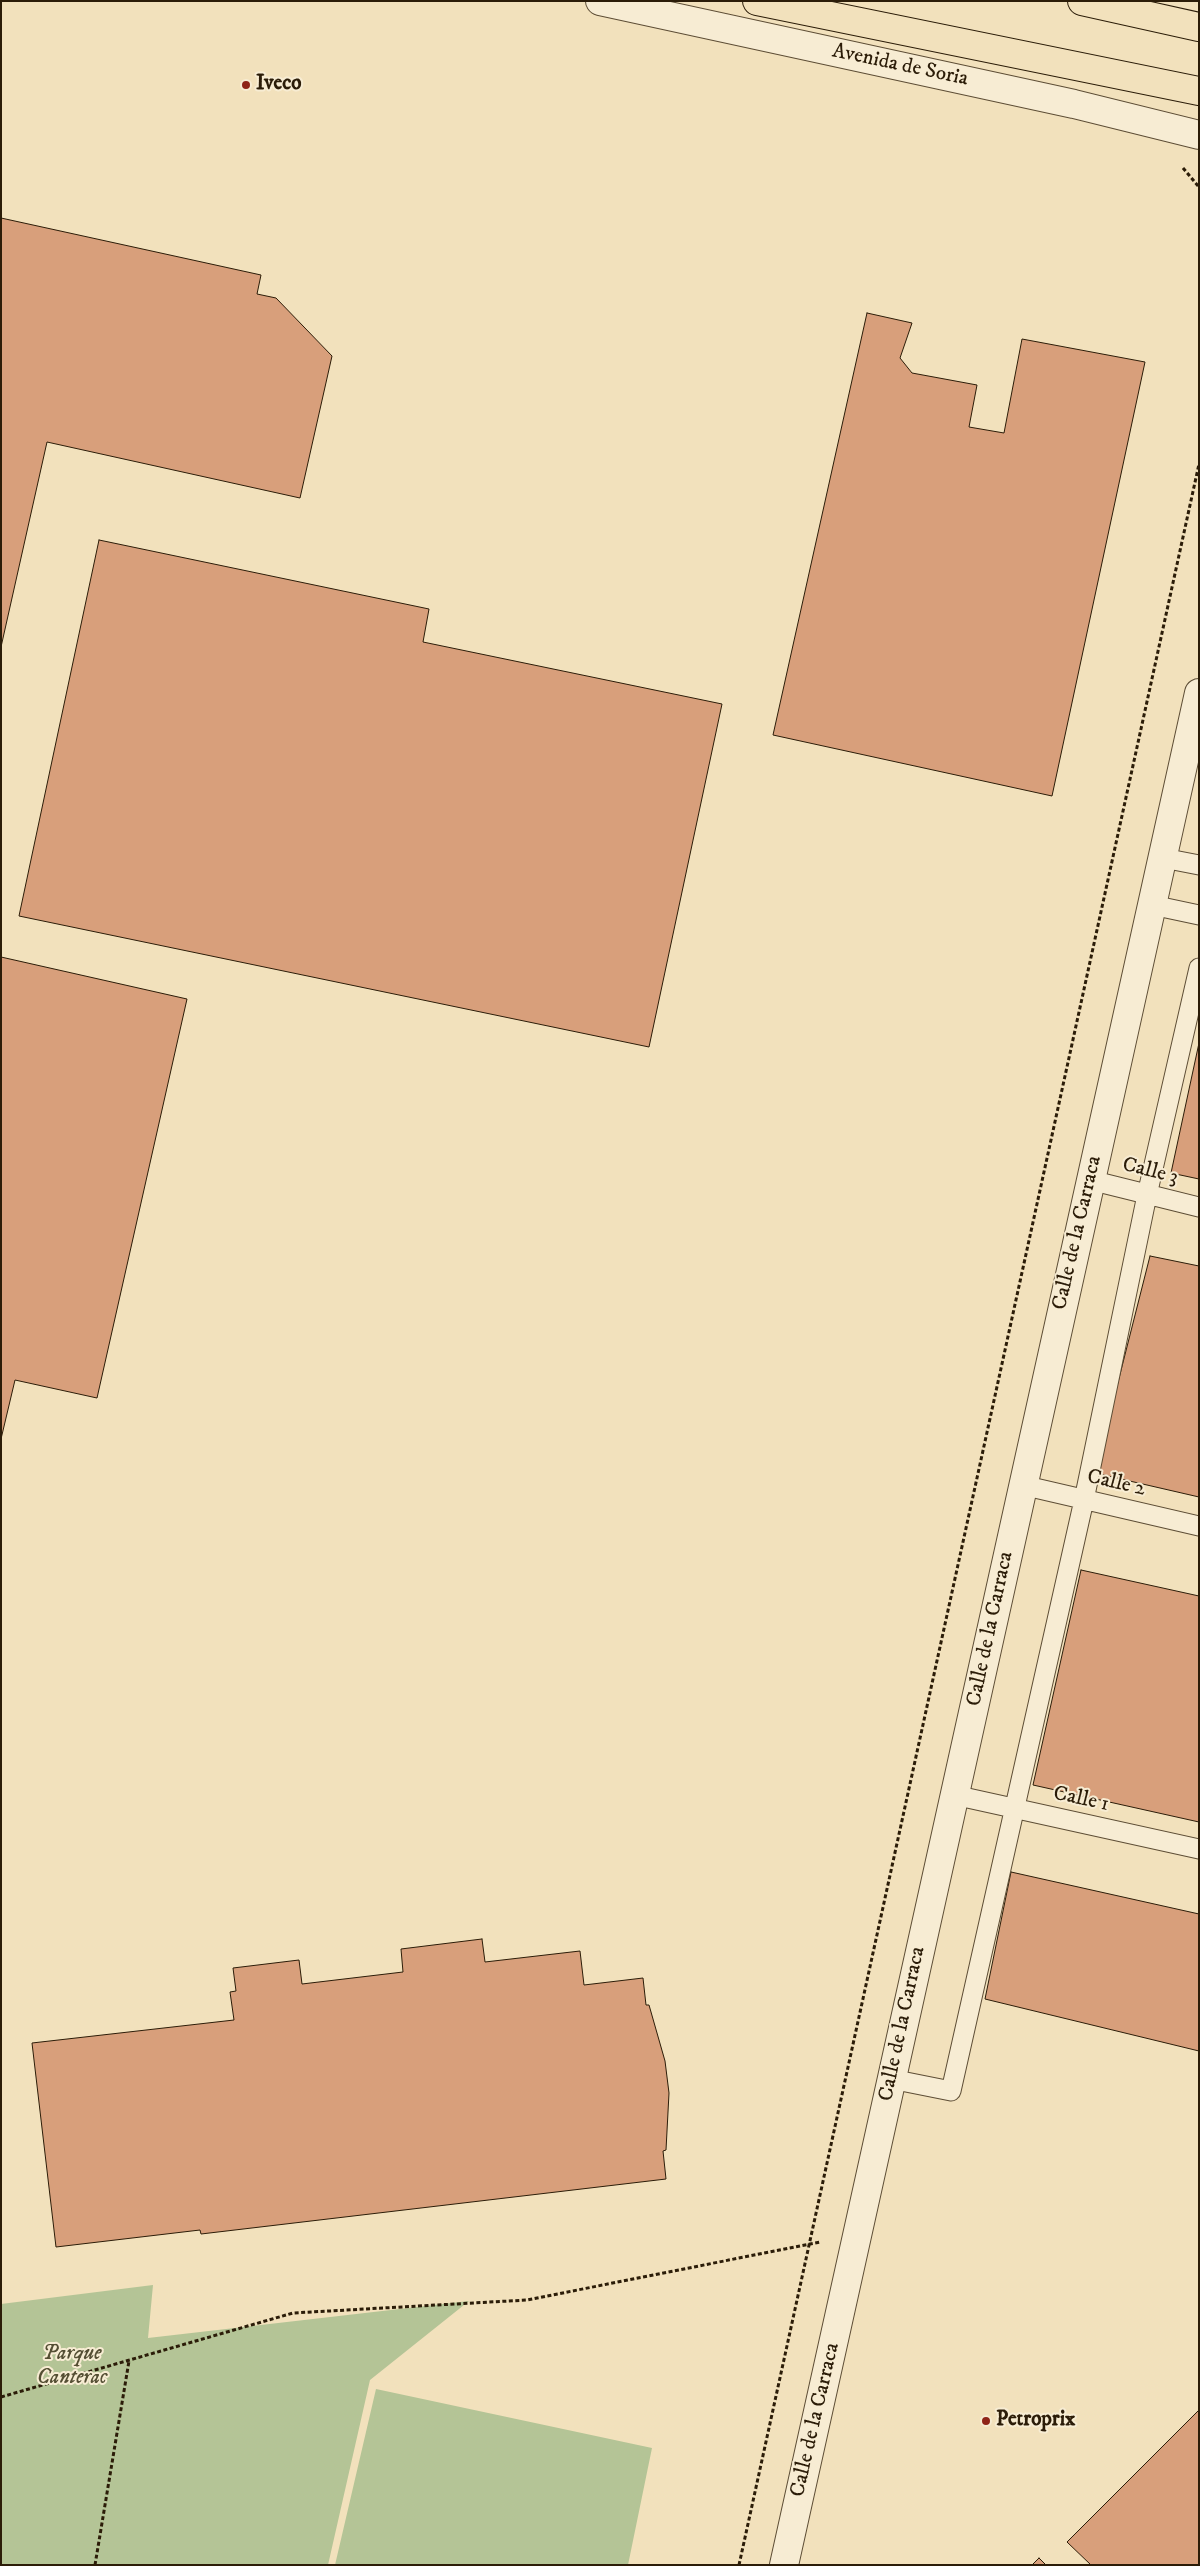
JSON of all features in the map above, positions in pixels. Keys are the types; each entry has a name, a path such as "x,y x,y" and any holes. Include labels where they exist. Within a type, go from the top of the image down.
{"main road":[{"name":"Avenida de Soria","path":"757,1 1199,91"},
{"path":"1082,1 1199,27"}],"street":[{"name":"Avenida de Soria","path":"600,1 1074,104 1199,135"},
{"name":"Calle de la Carraca","path":"784,2565 1199,693"}],"lane":[{"path":"1162,858 1199,865"},
{"path":"1152,905 1199,916"},
{"path":"891,2079 951,2091 1084,1500 1147,1195 1199,968"},
{"name":"Calle 3","path":"1090,1180 1199,1207"},
{"name":"Calle 2","path":"1022,1485 1199,1526"},
{"name":"Calle 1","path":"954,1795 1199,1849"}],"path":[{"path":"739,2565 1199,464"},
{"path":"1,2397 293,2313 527,2300 857,2235"},
{"path":"94,2565 129,2361"}],"green space":[{"name":"Parque Canterac","path":"153,2285 148,2338 469,2301 370,2380 328,2565 1,2565 1,2304"},
{"path":"376,2389 652,2448 628,2565 335,2565"}],"building":[{"path":"1,218 261,275 257,294 276,298 332,356 300,498 47,442 1,647"},
{"path":"867,313 912,323 900,358 912,373 977,385 969,427 1004,433 1022,339 1145,362 1052,796 773,735"},
{"path":"99,540 429,609 423,642 722,704 649,1047 19,916"},
{"path":"1,957 187,999 97,1398 15,1380 1,1439"},
{"path":"1199,1043 1199,1179 1171,1173"},
{"path":"1150,1256 1199,1266 1199,1497 1095,1473"},
{"path":"1081,1570 1199,1596 1199,1822 1033,1785"},
{"path":"1011,1872 1199,1914 1199,2051 985,1999"},
{"path":"482,1939 485,1962 580,1951 584,1985 643,1978 646,2005 649,2005 665,2061 669,2093 666,2150 663,2151 666,2179 201,2234 200,2230 56,2247 32,2043 234,2020 230,1992 236,1991 233,1968 299,1960 302,1984 403,1972 401,1949"},
{"path":"1199,2410 1199,2565 1091,2565 1067,2542"},
{"path":"1039,2558 1046,2565 1032,2565"}],"place":[{"name":"Iveco","path":"246,85"},
{"name":"Petroprix","path":"986,2421"}]}
